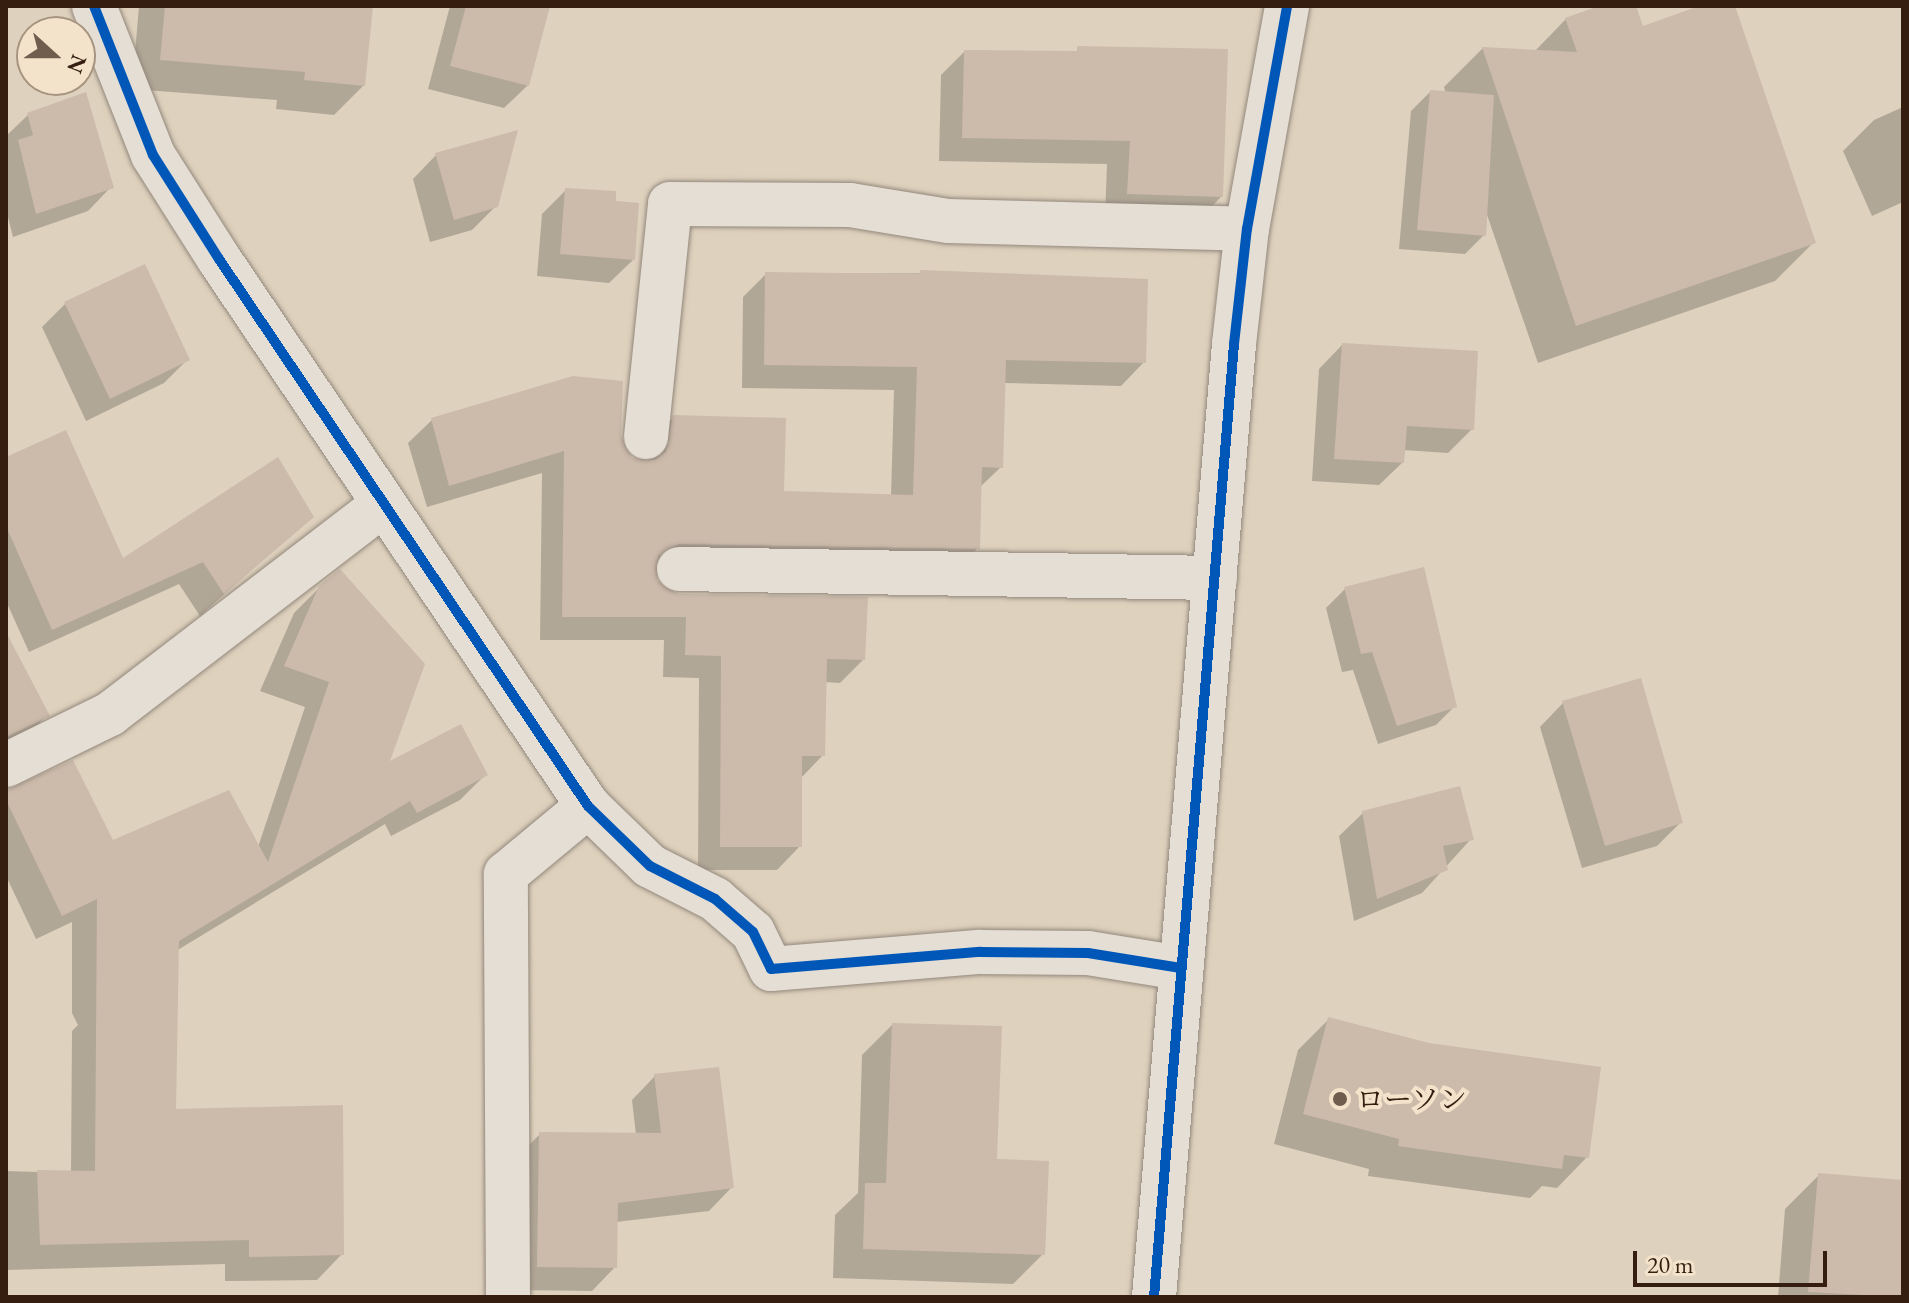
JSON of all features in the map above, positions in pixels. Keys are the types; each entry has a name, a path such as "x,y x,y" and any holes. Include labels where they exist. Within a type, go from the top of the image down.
{"street":[{"path":"94,6 153,155 588,806 650,866 715,899 753,932 771,969 980,952 1088,953 1181,968"},
{"path":"1154,1297 1247,229 1287,6"},
{"path":"646,437 670,204 850,205 948,221 1247,229"},
{"path":"6,765 110,714 384,504"},
{"path":"679,569 1215,578"},
{"path":"508,1297 506,874 588,806"}],"building":[{"path":"165,6 373,6 365,86 304,80 305,72 160,60"},
{"path":"466,6 550,6 529,86 450,66"},
{"path":"1599,6 1636,6 1643,26 1699,6 1735,6 1816,243 1576,326 1482,47 1577,52 1565,18"},
{"path":"1077,46 1228,49 1223,197 1127,194 1130,141 962,138 964,50 1077,51"},
{"path":"1430,90 1494,95 1486,236 1417,230"},
{"path":"75,96 87,96 114,188 36,214 18,140 33,135 27,113"},
{"path":"518,130 498,207 454,220 435,153"},
{"path":"565,188 616,191 616,201 639,203 635,260 560,254"},
{"path":"145,264 190,360 110,399 64,302"},
{"path":"920,270 1148,279 1146,363 1006,360 1003,468 982,467 980,549 679,544 658,556 657,580 678,594 868,597 865,660 827,659 825,756 802,756 802,847 720,847 721,656 685,655 686,617 562,617 564,451 449,486 431,418 573,376 623,381 621,435 632,458 655,460 666,452 673,415 786,418 784,491 913,495 917,367 764,365 765,272 920,274"},
{"path":"1342,343 1478,351 1474,430 1407,426 1404,463 1334,459"},
{"path":"66,430 123,558 278,457 314,517 224,594 203,562 52,630 6,526 6,457"},
{"path":"1424,567 1457,707 1397,726 1372,652 1361,654 1344,587"},
{"path":"340,569 425,664 390,761 461,724 488,775 417,813 410,801 179,941 176,1109 343,1105 344,1255 249,1257 249,1240 40,1245 37,1170 95,1171 97,899 62,916 6,800 6,790 73,760 113,840 229,790 268,862 329,682 284,666 319,586"},
{"path":"6,632 50,716 6,737"},
{"path":"1641,678 1683,823 1605,846 1562,701"},
{"path":"1460,786 1474,840 1443,846 1448,870 1377,899 1362,811"},
{"path":"1328,1017 1429,1043 1601,1067 1589,1158 1564,1155 1562,1169 1398,1146 1399,1139 1303,1114"},
{"path":"892,1023 1002,1026 997,1159 1049,1161 1045,1255 863,1249 865,1183 886,1183"},
{"path":"719,1067 734,1188 618,1203 617,1268 537,1267 539,1132 661,1133 654,1074"},
{"path":"1818,1173 1903,1180 1903,1297 1808,1292"}],"cycle path":[{"path":"94,6 153,155 219,259 588,806 650,866 715,899 753,932 771,969 980,952 1088,953 1181,968"},
{"path":"1154,1297 1234,344 1247,229 1287,6"}],"place":[{"name":"ローソン","path":"1340,1099"}]}
